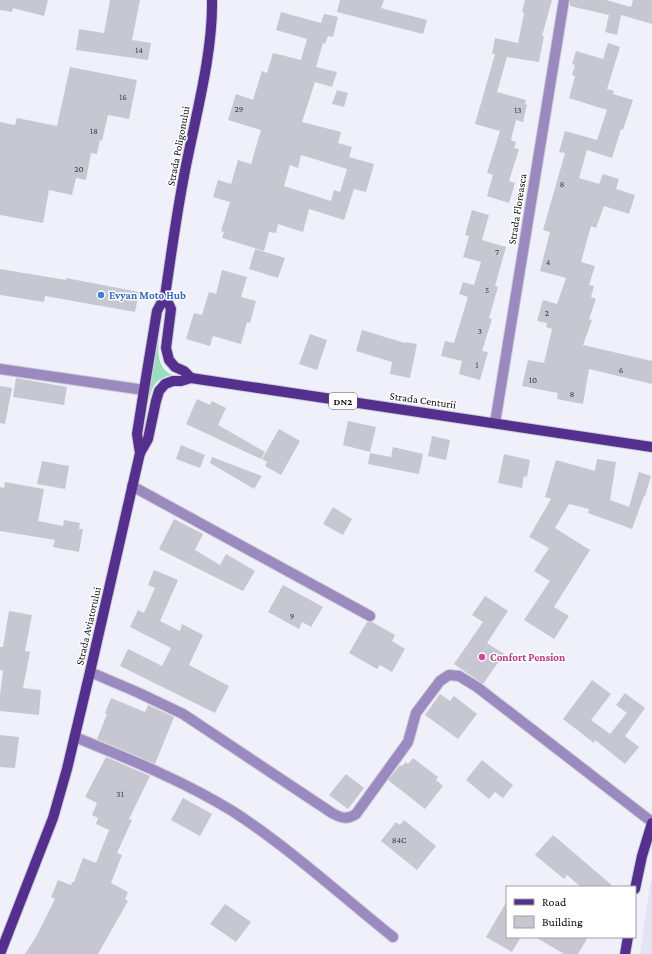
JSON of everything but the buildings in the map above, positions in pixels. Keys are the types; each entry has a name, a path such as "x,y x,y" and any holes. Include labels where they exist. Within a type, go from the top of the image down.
{"main road":[{"name":"Strada Poligonului","path":"165,296 185,169 208,53 212,0"},
{"name":"Strada Centurii","path":"165,296 171,309 166,348 169,360 175,367 191,378"},
{"name":"Strada Aviatorului","path":"0,954 52,818 75,737 140,453 137,434 144,390 157,311 165,296"},
{"name":"Strada Centurii","path":"140,453 148,439 159,391 165,384 172,381 181,381 191,378 495,422 652,447"},
{"path":"636,886 642,856 652,822"},
{"path":"625,954 628,938"}],"street":[{"name":"Strada Floreasca","path":"495,422 564,0"},
{"path":"0,369 144,390"},
{"path":"132,486 370,616"},
{"path":"90,672 140,693 183,714 332,813 340,817 350,818 356,814 408,742 416,713 440,681 449,675 459,676 477,687 652,822"},
{"path":"75,737 135,762 198,792 234,812 287,851 393,937"}],"shaded area":[{"path":"652,879 652,954 640,954 650,885"}],"green space":[{"path":"162,317 158,349 159,357 161,365 165,371 172,375 160,379 157,382 152,390 147,407"}],"place":[{"name":"Evyan Moto Hub","path":"101,295"},
{"name":"Confort Pension","path":"482,657"}]}
